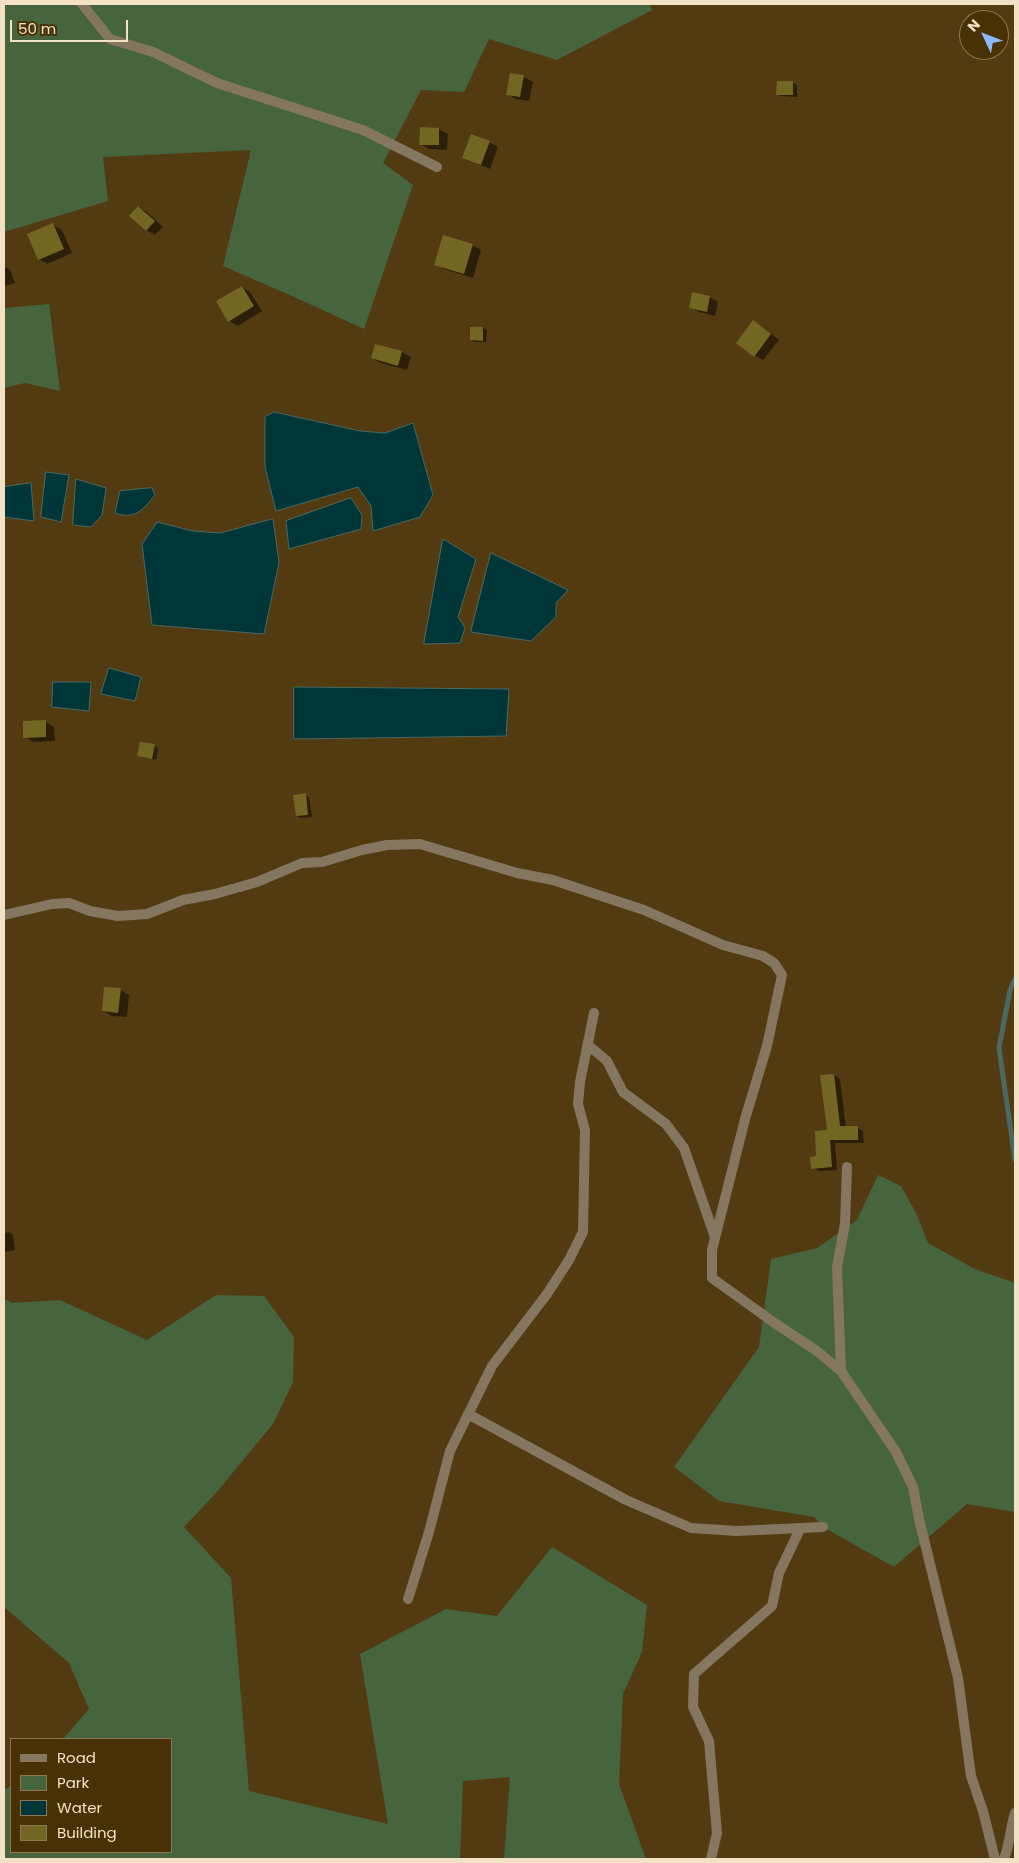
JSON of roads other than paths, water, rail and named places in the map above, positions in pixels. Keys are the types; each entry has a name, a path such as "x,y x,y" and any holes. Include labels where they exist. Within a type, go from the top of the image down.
{"street":[{"path":"82,4 110,39 153,52 217,83 363,130 437,166"},
{"path":"4,915 52,904 70,903 90,911 118,916 147,914 183,900 215,894 257,882 302,863 322,862 362,850 420,844 517,873 574,887 644,910 723,945 763,956 774,963 782,975 767,1046 745,1120 715,1237 712,1250 712,1278 817,1351 841,1371 896,1452 913,1487 958,1678 971,1776 983,1811 995,1859"},
{"path":"408,1599 429,1532 450,1451 492,1366 547,1294 583,1232 585,1130 578,1104 580,1082 594,1013"},
{"path":"588,1044 607,1060 623,1092 666,1124 684,1148 715,1237"},
{"path":"841,1371 837,1267 845,1224 847,1167"},
{"path":"468,1414 626,1500 691,1528 737,1531 823,1528"},
{"path":"711,1859 717,1833 710,1749 709,1741 693,1707 694,1674 772,1606 779,1573 800,1529"},
{"path":"1004,1859 1015,1813"}],"water":[{"path":"274,412 360,431 385,433 413,423 433,495 420,517 373,531 371,506 358,487 276,511 265,467 265,417"},
{"path":"46,472 69,475 61,522 41,517"},
{"path":"76,479 106,488 102,515 91,527 73,525"},
{"path":"31,483 34,521 4,517 4,487"},
{"path":"152,488 155,495 138,512 128,515 115,513 120,491"},
{"path":"351,498 362,515 361,529 289,549 286,521"},
{"path":"273,519 279,563 264,634 152,625 142,544 157,522 193,531 220,533"},
{"path":"443,539 476,559 458,617 465,628 460,643 424,644"},
{"path":"491,553 568,590 556,603 556,617 531,641 471,632"},
{"path":"109,668 141,677 135,701 101,694"},
{"path":"53,682 91,682 89,711 52,707"},
{"path":"294,687 509,689 506,736 294,739"}],"waterway":[{"path":"1015,979 1010,990 999,1048 1015,1160"}]}
